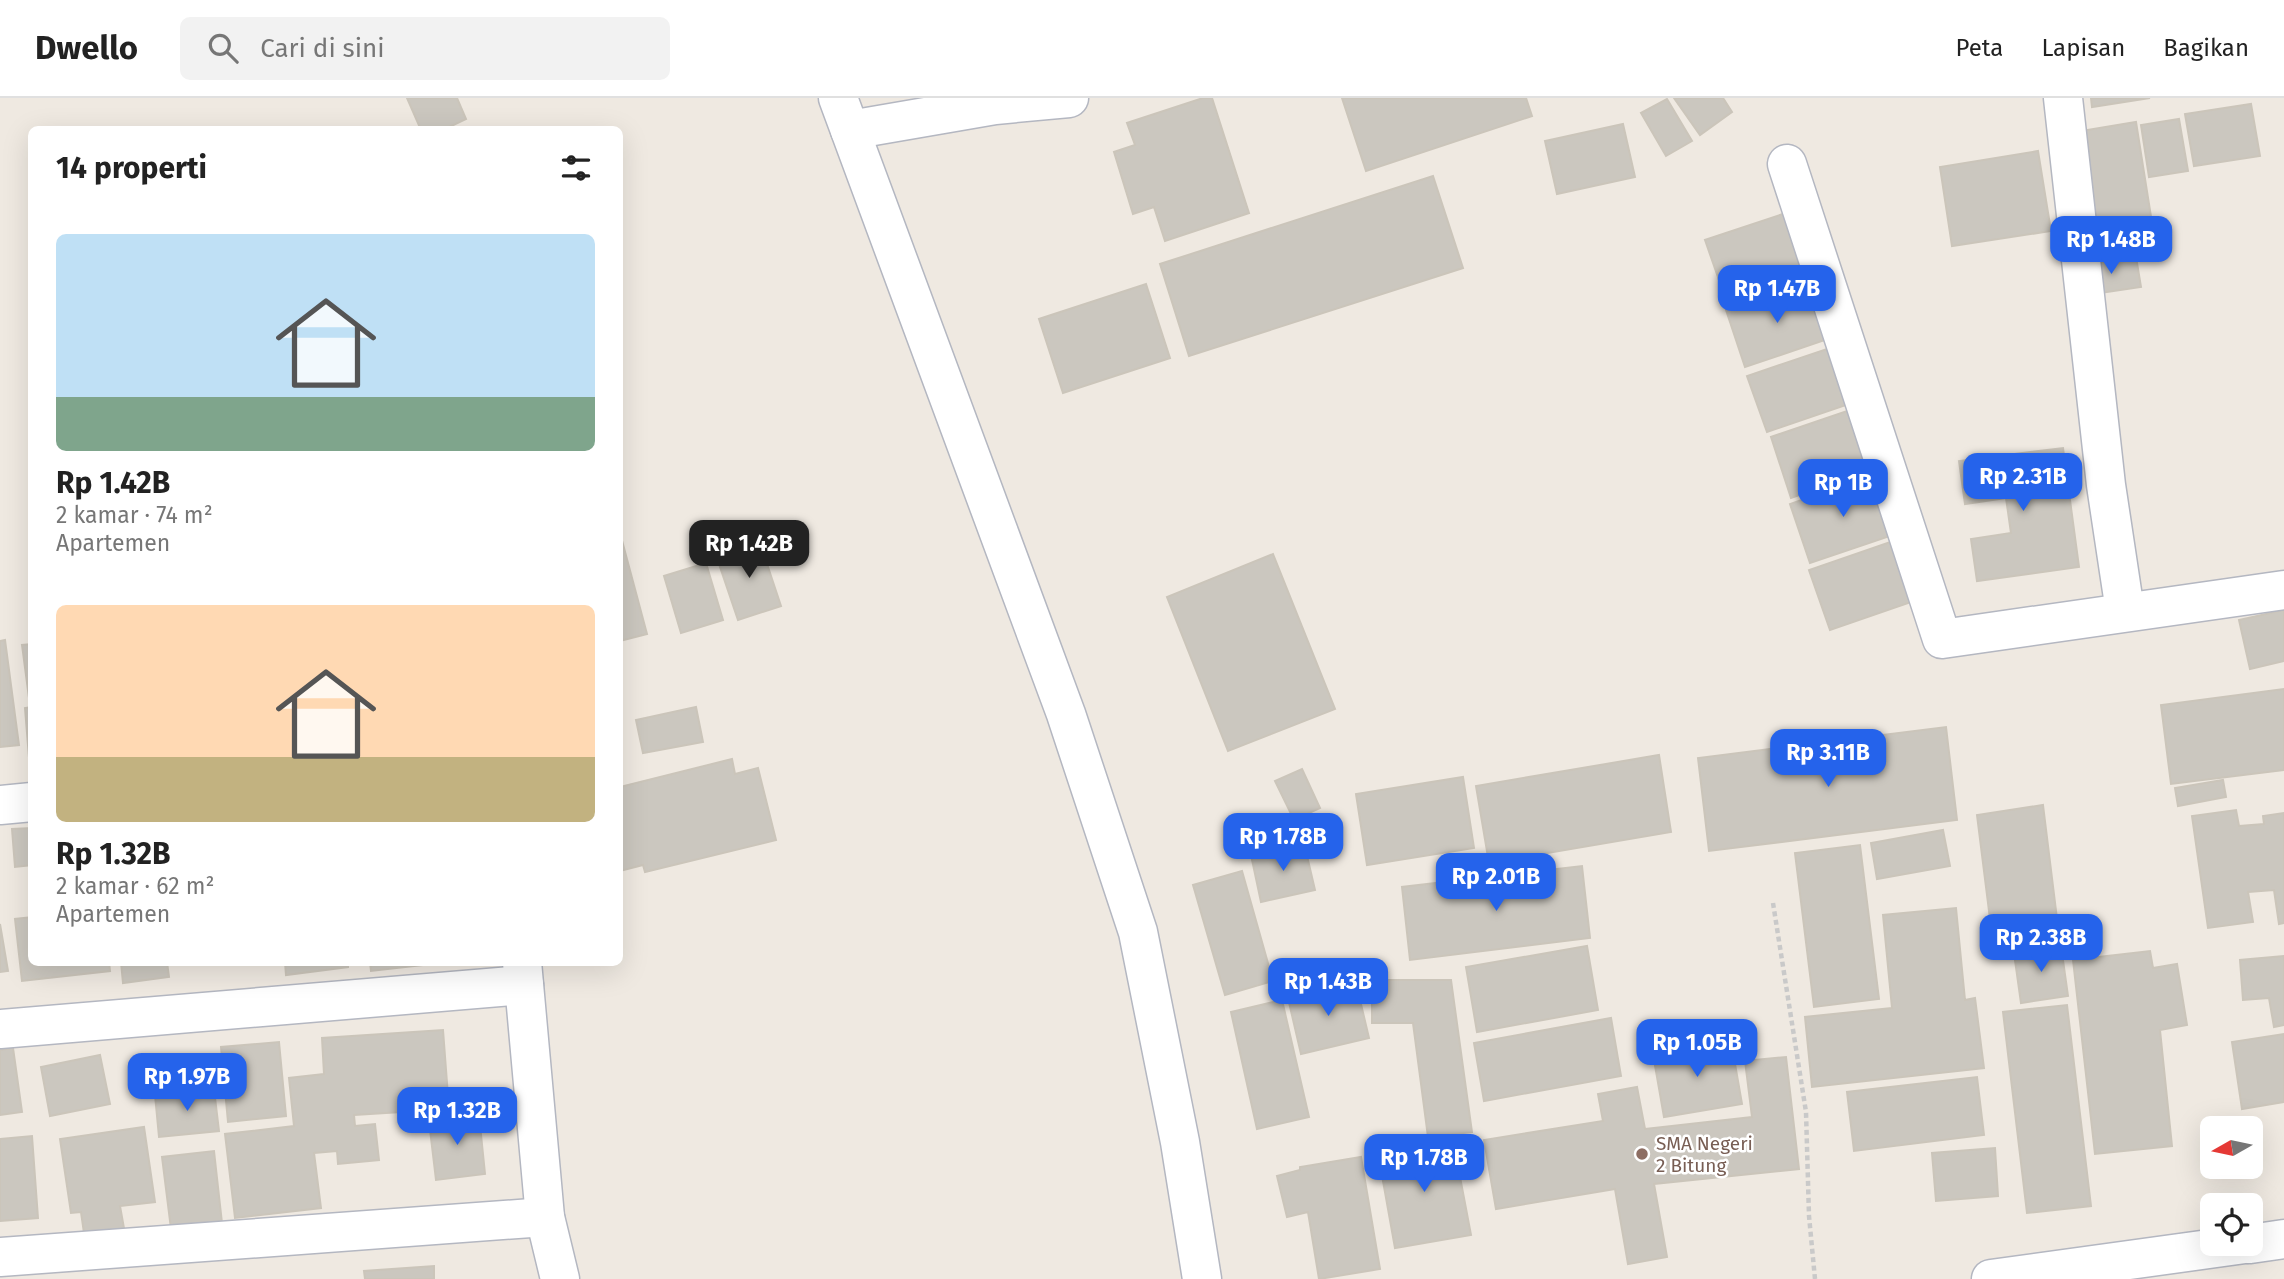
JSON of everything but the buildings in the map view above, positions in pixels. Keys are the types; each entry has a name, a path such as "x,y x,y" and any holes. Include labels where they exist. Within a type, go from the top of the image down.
{"street":[{"path":"1069,98 926,106 844,114 1066,714 1138,932 1180,1142 1202,1279"},
{"path":"2063,98 2106,485 2125,611"},
{"path":"1787,164 1942,639 2284,590"},
{"path":"0,805 28,802"},
{"path":"0,1029 523,974 545,1217 560,1279"},
{"path":"0,1257 545,1217"},
{"path":"2263,1242 2284,1239"},
{"path":"1991,1279 2051,1275 2200,1252"}],"path":[{"path":"1773,903 1806,1112 1809,1216 1815,1279"}],"place":[{"name":"SMA Negeri 2 Bitung","path":"1642,1154"}]}
